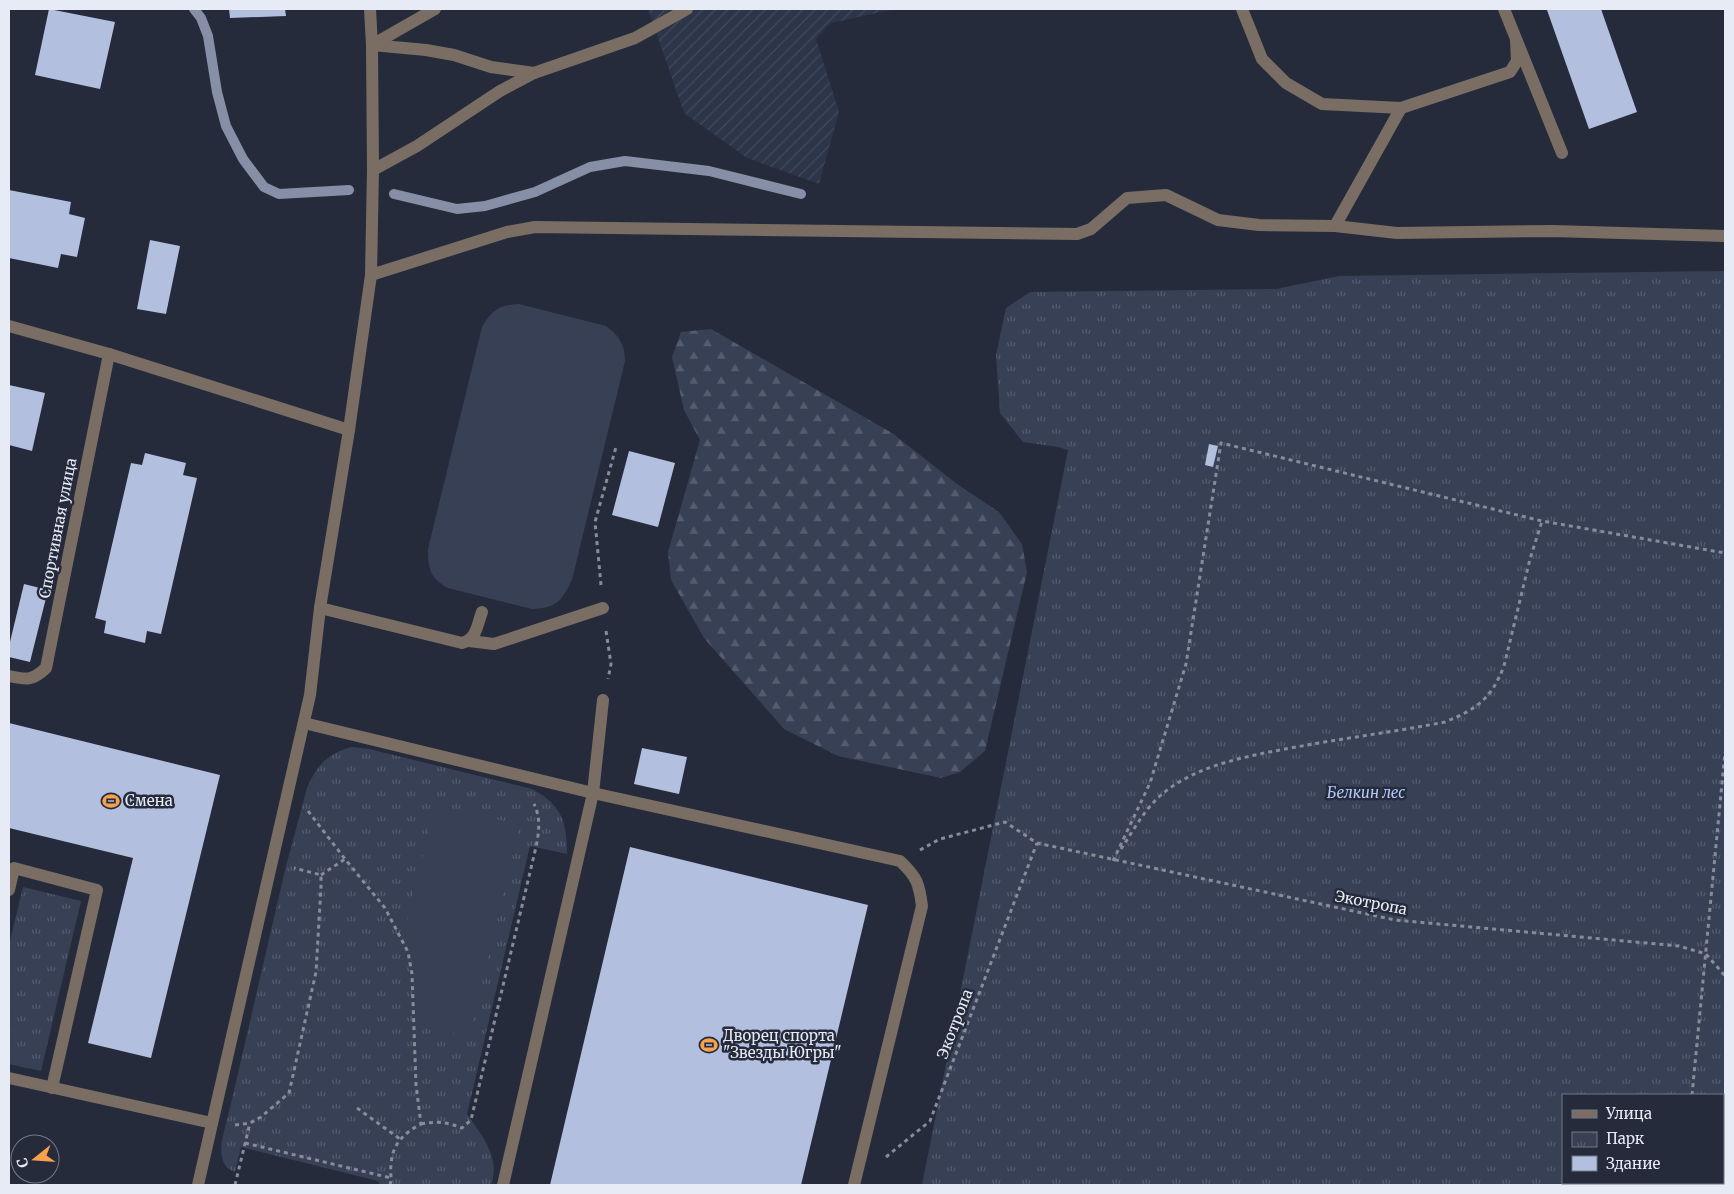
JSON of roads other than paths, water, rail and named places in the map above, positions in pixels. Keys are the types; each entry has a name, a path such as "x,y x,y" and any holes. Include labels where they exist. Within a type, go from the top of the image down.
{"street":[{"path":"198,1185 310,694 320,608 349,430 371,276 373,170 370,9"},
{"path":"372,46 435,9"},
{"path":"373,170 417,146 500,91 534,73 635,38 687,9"},
{"path":"1242,9 1262,59 1286,84 1322,104 1402,108 1510,72 1517,61 1516,40"},
{"path":"1504,9 1562,153"},
{"path":"372,46 426,50 454,55 491,67 534,73"},
{"path":"1335,226 1402,108"},
{"path":"371,276 507,232 535,227 1077,234 1091,229 1127,198 1166,195 1218,220 1259,225 1335,226 1397,233 1553,231 1725,236"},
{"path":"9,326 110,354 349,430"},
{"name":"Спортивная улица","path":"9,676 25,680 36,678 46,668 110,354"},
{"path":"320,608 462,643 469,641 494,644 602,608"},
{"path":"469,641 474,636 482,612"},
{"path":"503,1185 593,793 603,700"},
{"path":"304,723 593,793 900,860 913,873 920,888 922,906 854,1184"},
{"path":"9,890 14,868 96,890 52,1088"},
{"path":"9,1078 212,1123"}],"waterway":[{"path":"194,9 201,18 208,36 217,92 226,126 243,159 264,187 279,194 349,190"},
{"path":"394,194 457,209 485,206 535,192 590,167 625,161 709,171 801,194"}],"place":[{"name":"Смена","path":"111,801"},
{"name":"Дворец спорта \"Звезды Югры\"","path":"709,1045"}],"park label":[{"name":"Белкин лес","path":"1366,793"}]}
